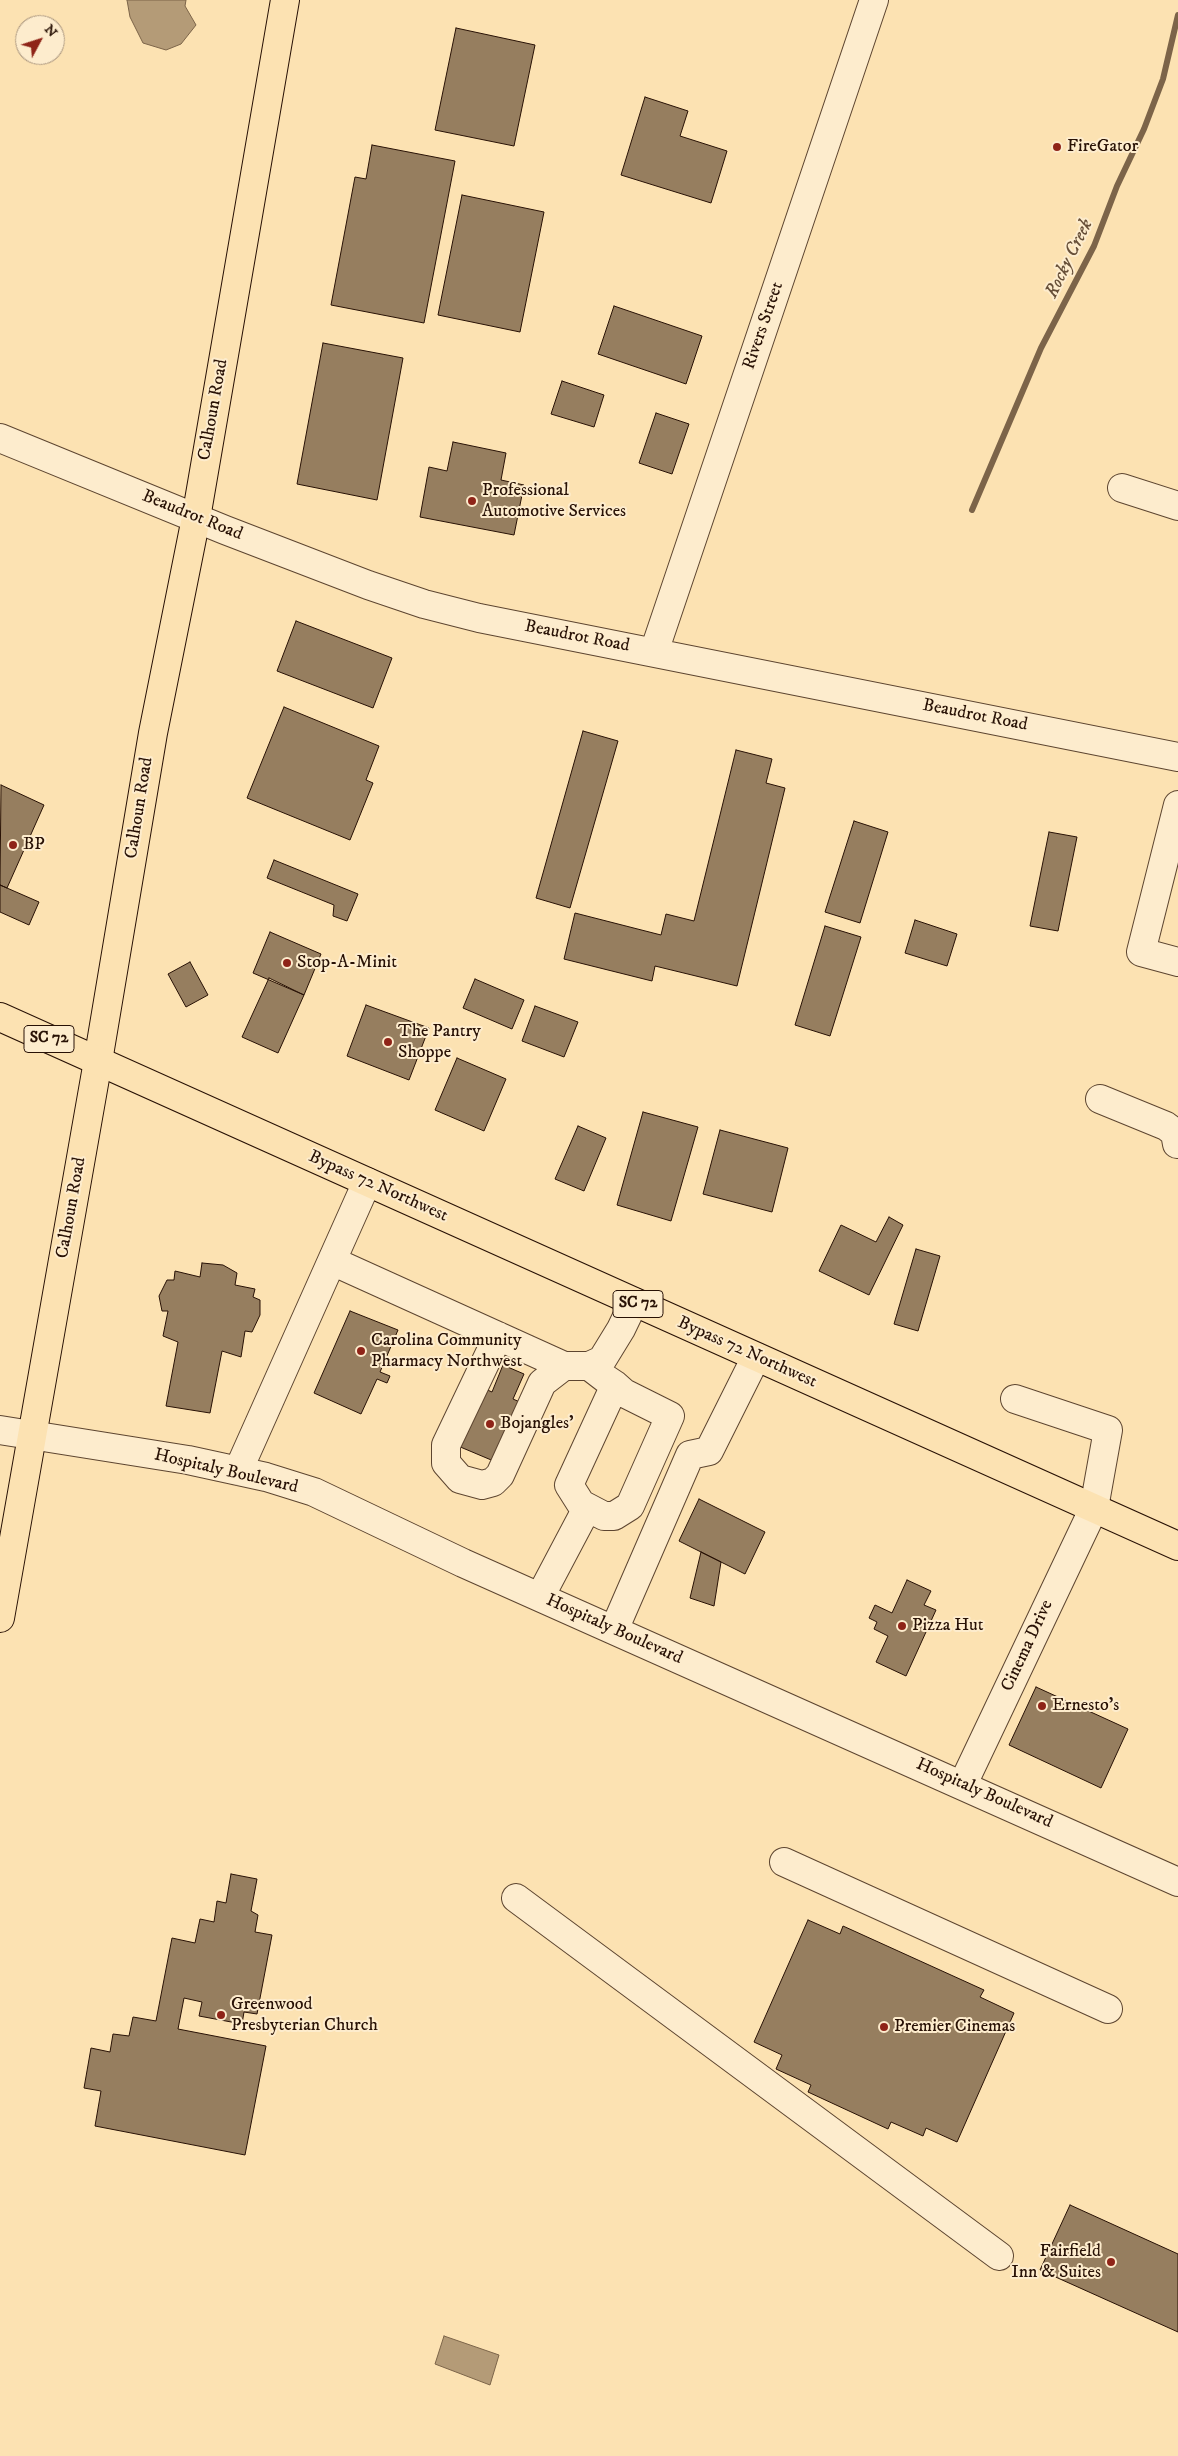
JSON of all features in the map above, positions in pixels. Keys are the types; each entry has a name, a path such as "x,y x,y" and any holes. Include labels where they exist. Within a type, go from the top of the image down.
{"main road":[{"name":"Calhoun Road","path":"0,1618 98,1061 152,733 196,518 285,0"},
{"name":"SC 72","path":"0,1017 98,1061"},
{"name":"Bypass 72 Northwest","path":"98,1061 1178,1546"}],"street":[{"name":"Rivers Street","path":"654,652 874,0"},
{"name":"Beaudrot Road","path":"0,438 196,518 368,585 424,604 479,618 1178,757"},
{"path":"1122,488 1178,506"},
{"path":"1178,805 1141,952 1178,962"},
{"path":"1100,1099 1126,1108 1166,1126 1175,1133 1177,1144"},
{"path":"238,1471 367,1182"},
{"path":"332,1260 498,1336 576,1366 615,1385 624,1393 670,1416 630,1506 614,1516 604,1516 587,1508 574,1497 569,1485 615,1385"},
{"path":"498,1336 446,1444 446,1464 460,1479 482,1485 493,1482 500,1475 542,1383 576,1366 602,1360 610,1349 634,1302"},
{"path":"614,1630 690,1455 709,1451 756,1357"},
{"name":"Cinema Drive","path":"963,1784 1094,1508 1108,1430 1015,1398"},
{"name":"Hospitaly Boulevard","path":"0,1430 188,1460 238,1471 314,1492 402,1536 963,1784 1178,1882"},
{"path":"540,1597 587,1508"},
{"path":"784,1862 1108,2009"},
{"path":"516,1898 999,2256"}],"shaded area":[{"path":"127,0 186,0 185,6 196,25 181,44 166,50 143,43 130,17"},
{"path":"444,2336 499,2355 490,2385 435,2364"}],"building":[{"path":"456,28 535,45 514,146 435,130"},
{"path":"645,97 688,111 680,136 727,151 711,203 621,175"},
{"path":"372,145 455,161 424,323 331,305 355,177 366,179"},
{"path":"462,195 544,212 520,332 438,315"},
{"path":"614,306 702,336 686,384 598,354"},
{"path":"323,343 403,358 377,500 297,484"},
{"path":"562,381 604,395 594,427 551,414"},
{"path":"656,413 689,424 672,474 639,463"},
{"name":"Professional Automotive Services","path":"453,442 506,453 501,480 524,485 514,535 420,517 429,467 447,471"},
{"path":"296,621 392,658 373,708 277,671"},
{"path":"284,707 379,746 366,780 373,783 350,840 247,798"},
{"path":"583,731 618,741 570,908 536,898"},
{"path":"736,750 772,759 766,783 785,788 737,986 655,966 652,981 564,959 575,913 661,935 666,914 694,921"},
{"name":"BP","path":"1,785 44,805 7,888 0,885"},
{"path":"854,821 888,832 860,923 825,912"},
{"path":"1049,832 1077,837 1058,931 1030,926"},
{"path":"274,860 358,894 347,921 333,916 334,905 267,878"},
{"path":"0,885 39,902 29,925 0,912"},
{"path":"915,920 957,934 947,966 905,953"},
{"path":"825,926 861,937 830,1036 795,1025"},
{"name":"Stop-A-Minit","path":"270,932 321,954 304,995 253,973"},
{"path":"190,962 208,995 186,1007 168,974"},
{"path":"269,978 304,995 278,1053 242,1037"},
{"path":"475,979 524,1000 512,1029 463,1008"},
{"name":"The Pantry Shoppe","path":"366,1005 429,1028 409,1080 347,1056"},
{"path":"535,1006 578,1022 564,1057 522,1041"},
{"path":"457,1058 506,1079 484,1131 435,1110"},
{"path":"643,1112 698,1127 671,1221 617,1205"},
{"path":"578,1126 606,1138 584,1191 555,1179"},
{"path":"720,1130 788,1148 772,1212 703,1194"},
{"path":"889,1217 903,1225 869,1295 819,1271 841,1225 876,1242"},
{"path":"916,1249 940,1256 918,1331 894,1324"},
{"path":"202,1263 223,1265 237,1273 235,1285 255,1289 253,1297 260,1300 260,1315 252,1332 245,1331 241,1357 222,1351 210,1413 166,1406 178,1342 163,1336 168,1311 162,1311 159,1296 167,1280 174,1280 175,1271 200,1277"},
{"name":"Carolina Community Pharmacy Northwest","path":"350,1311 398,1330 380,1372 390,1376 387,1383 377,1379 361,1414 314,1393"},
{"name":"Bojangles'","path":"503,1365 524,1374 513,1399 522,1403 496,1462 458,1446 483,1388 492,1392"},
{"path":"699,1499 765,1532 745,1574 679,1541"},
{"path":"701,1552 721,1562 714,1606 690,1598"},
{"name":"Pizza Hut","path":"907,1580 931,1591 924,1605 936,1610 906,1676 876,1662 888,1636 874,1629 877,1622 869,1618 875,1605 892,1613"},
{"path":"1036,1687 1128,1729 1101,1788 1009,1745"},
{"name":"Greenwood Presbyterian Church","path":"231,1874 257,1879 251,1911 258,1915 255,1932 272,1935 257,2014 244,2012 242,2024 199,2016 202,2002 184,1998 178,2029 266,2046 245,2155 95,2126 101,2091 84,2088 91,2048 110,2052 113,2034 129,2036 133,2017 156,2021 172,1938 195,1943 200,1919 214,1922 217,1901 226,1903"},
{"name":"Premier Cinemas","path":"808,1920 840,1934 843,1926 984,1990 980,1997 1014,2013 957,2142 926,2128 923,2136 891,2122 888,2129 808,2092 811,2085 776,2069 782,2055 754,2042"},
{"name":"Fairfield Inn & Suites","path":"1070,2205 1178,2254 1178,2332 1040,2270"}],"waterway":[{"name":"Rocky Creek","path":"972,510 1041,348 1094,246 1117,186 1144,129 1163,79 1178,15"}],"place":[{"name":"FireGator","path":"1057,147"},
{"name":"Professional Automotive Services","path":"472,501"},
{"name":"BP","path":"13,845"},
{"name":"Stop-A-Minit","path":"287,963"},
{"name":"The Pantry Shoppe","path":"388,1042"},
{"name":"Carolina Community Pharmacy Northwest","path":"361,1351"},
{"name":"Bojangles'","path":"490,1424"},
{"name":"Pizza Hut","path":"902,1626"},
{"name":"Ernesto's","path":"1042,1706"},
{"name":"Greenwood Presbyterian Church","path":"221,2015"},
{"name":"Premier Cinemas","path":"884,2027"},
{"name":"Fairfield Inn & Suites","path":"1111,2262"}]}
